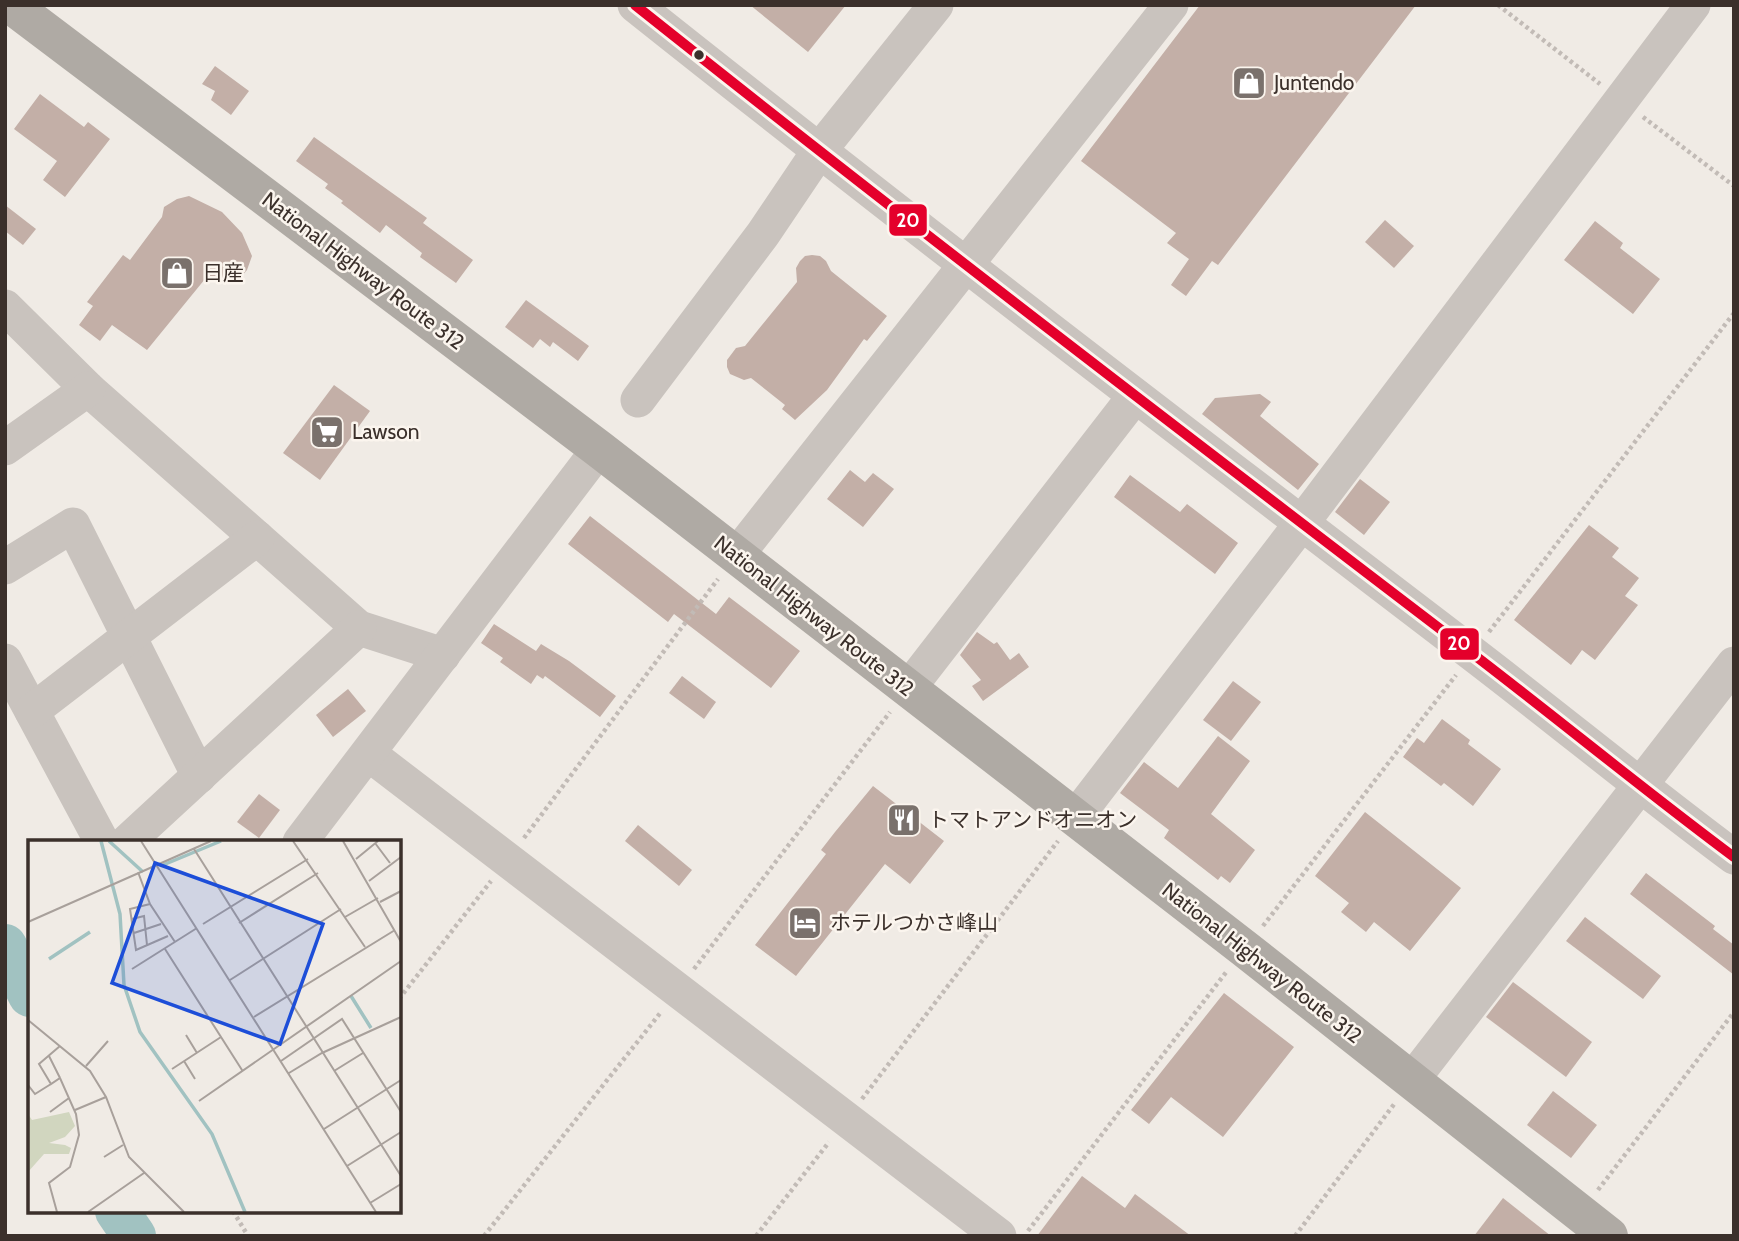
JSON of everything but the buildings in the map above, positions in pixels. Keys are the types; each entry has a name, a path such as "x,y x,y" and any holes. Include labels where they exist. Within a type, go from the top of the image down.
{"highway":[{"name":"National Highway Route 312","path":"10,5 599,449 1595,1224"}],"street":[{"path":"5,9 10,5"},
{"path":"635,5 967,266 1734,857"},
{"path":"638,400 763,234 819,151 936,5"},
{"path":"736,556 1171,5"},
{"path":"1075,818 1693,5"},
{"path":"5,307 88,389 359,628 443,656"},
{"path":"5,448 88,389"},
{"path":"908,689 1135,396"},
{"path":"302,840 599,449"},
{"path":"5,567 73,525 199,776"},
{"path":"32,711 257,538"},
{"path":"129,840 359,628"},
{"path":"5,661 101,840"},
{"path":"1412,1080 1734,664"},
{"path":"369,754 999,1236"}],"path":[{"path":"401,996 508,860 736,556"},
{"path":"484,1236 679,990 908,689"},
{"path":"757,1236 1075,818"},
{"path":"1024,1236 1245,949"},
{"path":"1595,1224 1734,1012"},
{"path":"1295,1236 1412,1080"},
{"path":"234,1213 248,1236"}],"waterway":[{"path":"5,946 28,991"},
{"path":"118,1213 134,1236"}],"transit line":[{"name":"20","path":"635,5 946,249 1734,857"}],"place":[{"name":"Juntendo","path":"1249,83"},
{"name":"日産","path":"177,273"},
{"name":"Lawson","path":"327,432"},
{"name":"トマトアンドオニオン","path":"904,820"},
{"name":"ホテルつかさ峰山","path":"805,923"}]}
